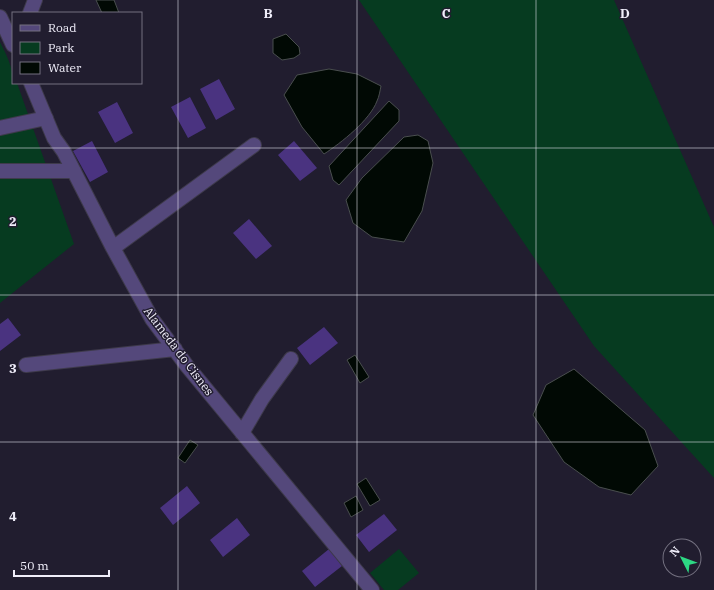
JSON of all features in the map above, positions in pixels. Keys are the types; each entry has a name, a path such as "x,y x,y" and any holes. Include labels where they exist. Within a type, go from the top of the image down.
{"street":[{"path":"30,12 35,0"},
{"path":"0,17 12,43"},
{"name":"Alameda do Cisnes","path":"31,84 54,138 64,152 113,248 152,319 242,433 372,590"},
{"path":"0,128 46,118"},
{"path":"113,248 254,145"},
{"path":"0,171 74,171"},
{"path":"26,365 175,349"},
{"path":"242,433 262,399 291,359"}],"green space":[{"path":"359,0 614,0 714,227 714,478 594,346"},
{"path":"0,42 11,67 12,84 17,84 74,244 0,303"},
{"path":"399,549 419,573 398,590 384,590 370,573"}],"water":[{"path":"96,0 114,0 119,12 102,12"},
{"path":"286,34 299,47 300,54 294,58 282,60 273,53 273,39"},
{"path":"329,69 357,74 381,86 378,99 368,116 338,144 324,154 302,127 284,95 297,75"},
{"path":"389,101 399,110 399,121 339,185 333,180 329,166"},
{"path":"418,135 428,141 433,163 422,211 404,242 372,237 353,223 346,200 362,178 404,137"},
{"path":"355,355 369,377 360,383 347,360"},
{"path":"574,369 645,430 658,466 631,495 599,487 564,462 533,415 546,385"},
{"path":"190,440 198,445 185,463 178,458"},
{"path":"366,478 380,500 370,506 357,484"},
{"path":"356,496 363,510 351,517 344,503"}],"building":[{"path":"219,79 235,109 216,120 200,89"},
{"path":"190,97 206,128 188,138 171,107"},
{"path":"117,102 133,133 115,143 98,112"},
{"path":"92,141 108,172 90,182 73,151"},
{"path":"294,141 317,168 300,181 278,155"},
{"path":"249,219 272,246 256,259 233,233"},
{"path":"8,318 21,335 0,351 0,324"},
{"path":"324,327 338,343 310,365 297,348"},
{"path":"187,486 200,503 173,525 160,508"},
{"path":"384,514 397,530 369,552 356,535"},
{"path":"237,518 250,535 223,557 210,540"},
{"path":"329,549 342,566 315,587 302,571"}]}
